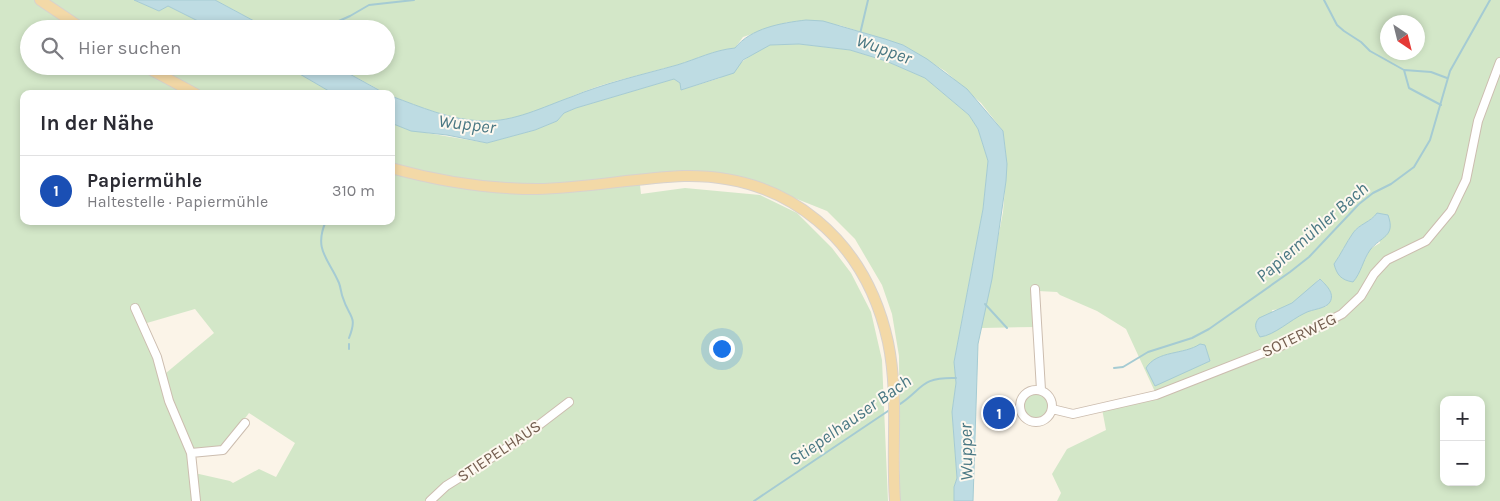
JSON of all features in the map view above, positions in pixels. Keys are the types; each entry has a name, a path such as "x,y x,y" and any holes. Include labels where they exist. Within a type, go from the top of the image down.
{"main road":[{"path":"40,0 70,20"},
{"path":"161,75 189,90"},
{"path":"395,169 498,188 553,188 690,176 737,181 770,191 816,218 835,236 853,259 875,301 884,326 894,399 895,501"}],"street":[{"name":"SOTERWEG","path":"1052,409 1074,414 1102,409 1166,392 1282,346 1326,324 1351,307 1361,296 1374,274 1387,260 1426,241 1452,211 1466,180 1478,120 1500,62"},
{"path":"1035,289 1041,390"},
{"path":"135,308 157,357 168,401 191,453 196,501"},
{"path":"1031,390 1041,390 1050,397 1052,409 1047,418 1037,422 1026,419 1023,416 1020,405 1023,396 1031,390"},
{"name":"STIEPELHAUS","path":"430,501 446,486 518,441 569,402"},
{"path":"191,453 223,450 245,422"}],"green space":[{"path":"0,0 134,0 159,11 168,6 196,20 20,20 20,75 301,75 327,90 20,90 20,225 395,225 395,125 409,130 487,143 535,130 557,121 564,113 576,108 674,79 680,83 681,90 720,78 758,50 770,45 799,44 850,50 886,61 925,78 969,115 978,129 988,161 983,209 954,362 956,383 952,412 957,478 954,487 954,501 900,501 899,356 892,314 882,285 855,239 827,211 747,179 718,174 639,176 641,194 685,188 760,195 797,213 832,248 851,273 871,312 882,360 888,501 0,501","holes":["195,309 214,333 166,373 171,395 164,397 154,359 140,325","249,413 295,443 276,477 259,469 233,483 199,474 189,475 188,451 223,447"]},
{"path":"215,0 1500,0 1500,501 1057,501 1061,493 1052,474 1067,449 1106,430 1102,409 1156,394 1126,329 1097,311 1057,292 1038,291 1037,285 1033,288 1035,327 981,328 1003,212 1007,164 1003,131 981,103 945,71 903,45 839,25 788,22 743,37 735,48 599,86 528,114 498,121 471,120 447,116 395,97 395,90 379,90 352,75 395,75 395,20 252,20","holes":["1377,213 1380,243 1370,249 1365,260 1334,264 1350,237","1319,279 1327,306 1303,313 1275,330 1272,310 1292,304 1304,295","1205,345 1210,361 1155,385 1159,357"]},
{"path":"1031,394 1041,394 1048,401 1048,411 1041,418 1031,418 1024,411 1024,401"}],"water":[{"path":"134,0 215,0 252,20 196,20 168,6 159,11"},
{"name":"Wupper","path":"806,20 823,21 903,45 927,59 967,89 1003,131 1007,164 1006,181 992,279 978,344 973,501 954,501 954,487 957,478 952,412 956,383 954,362 983,209 988,161 978,129 969,115 925,78 886,61 850,50 799,44 770,45 743,60 734,73 681,90 680,83 674,79 576,108 564,113 557,121 535,130 487,143 447,135 411,131 395,125 395,97 459,118 483,121 506,119 528,113 610,83 735,48 758,31"},
{"path":"301,75 351,75 379,90 327,90"},
{"path":"1377,213 1388,215 1390,222 1389,232 1370,250 1353,282 1345,280 1338,274 1334,264 1350,237"},
{"path":"1320,279 1331,292 1331,299 1328,304 1322,308 1305,313 1266,336 1260,337 1256,330 1259,318 1292,303"},
{"path":"1200,344 1205,345 1210,361 1155,386 1146,368 1151,362 1164,355 1186,350"}],"waterway":[{"path":"341,20 369,5 414,0"},
{"name":"Wupper","path":"860,34 868,0"},
{"path":"1324,0 1337,25 1370,51 1404,70 1409,88 1441,105"},
{"name":"Papiermühler Bach","path":"1114,368 1123,367 1148,352 1192,338 1209,329 1309,257 1359,204 1414,167 1430,140 1450,71 1490,0"},
{"path":"1404,70 1431,72 1447,78"},
{"path":"324,225 321,240 324,254 339,283 345,305 353,321 349,338"},
{"name":"Papiermühler Bach","path":"985,304 1007,328"},
{"path":"349,344 349,349"},
{"name":"Stiepelhauser Bach","path":"897,406 928,382 944,378 956,378"},
{"name":"Stiepelhauser Bach","path":"754,501 891,409"}],"place":[{"name":"Papiermühle","path":"999,413"}]}
